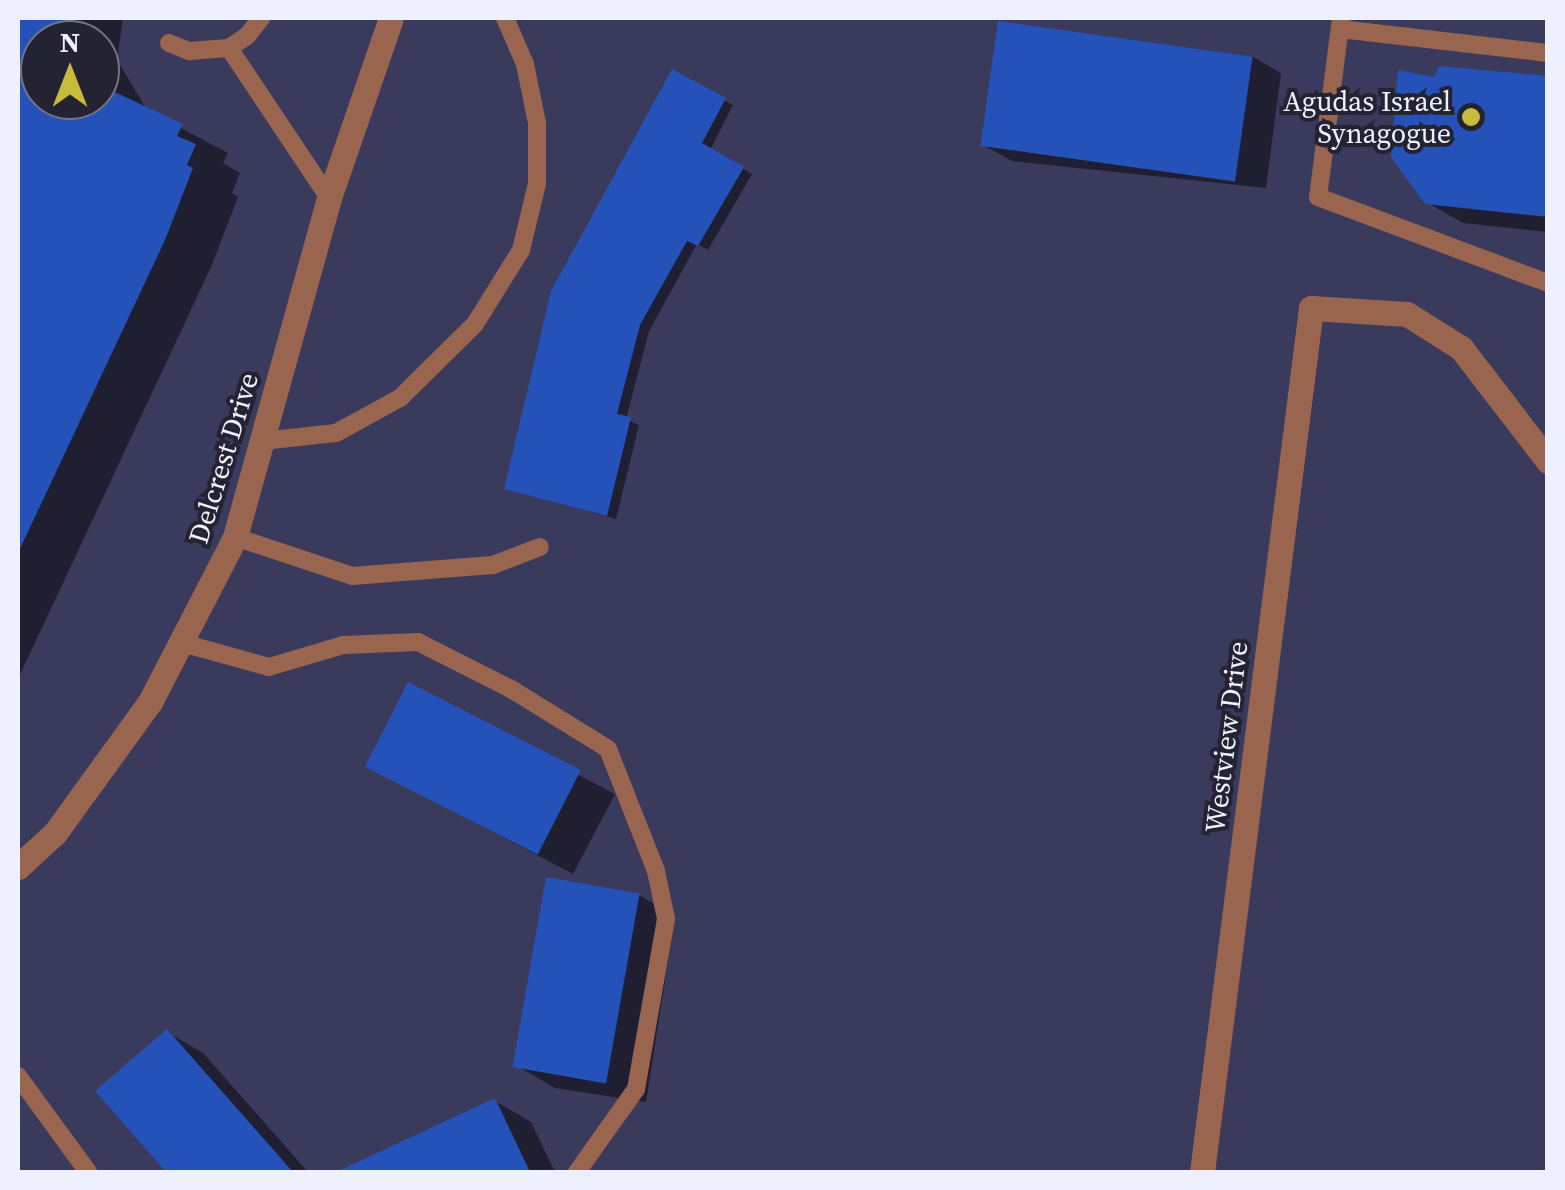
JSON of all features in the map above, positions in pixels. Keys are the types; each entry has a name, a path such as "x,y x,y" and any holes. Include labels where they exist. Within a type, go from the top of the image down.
{"street":[{"name":"Delcrest Drive","path":"18,868 55,833 150,702 235,537 329,198 392,18"},
{"name":"Westview Drive","path":"1202,1172 1311,308 1407,314 1461,348 1548,461"}],"lane":[{"path":"169,43 189,51 228,48 247,36 261,18"},
{"path":"262,442 336,433 400,398 475,324 521,250 537,184 537,123 524,64 505,18"},
{"path":"1548,52 1340,23 1318,197 1548,283"},
{"path":"228,48 329,198"},
{"path":"235,537 352,576 493,566 540,547"},
{"path":"182,644 269,667 343,645 418,642 511,690 608,749 656,871 666,920 636,1089 577,1172"},
{"path":"18,1076 88,1172"}],"building":[{"path":"18,18 64,18 20,20 20,120 120,120 120,94 183,124 177,136 196,144 187,165 193,168 165,240 18,553"},
{"path":"998,21 1252,57 1235,182 980,146"},
{"name":"Agudas Israel Synagogue","path":"1439,66 1548,76 1548,217 1425,204 1391,157 1398,70 1434,77"},
{"path":"672,69 726,98 702,143 744,167 698,246 687,241 640,325 617,414 631,417 607,516 504,489 551,291"},
{"path":"408,682 581,770 538,855 365,767"},
{"path":"546,877 640,893 606,1084 512,1067"},
{"path":"167,1029 293,1172 166,1172 95,1091"},
{"path":"495,1098 530,1172 336,1172"}],"place":[{"name":"Agudas Israel Synagogue","path":"1471,117"}]}
